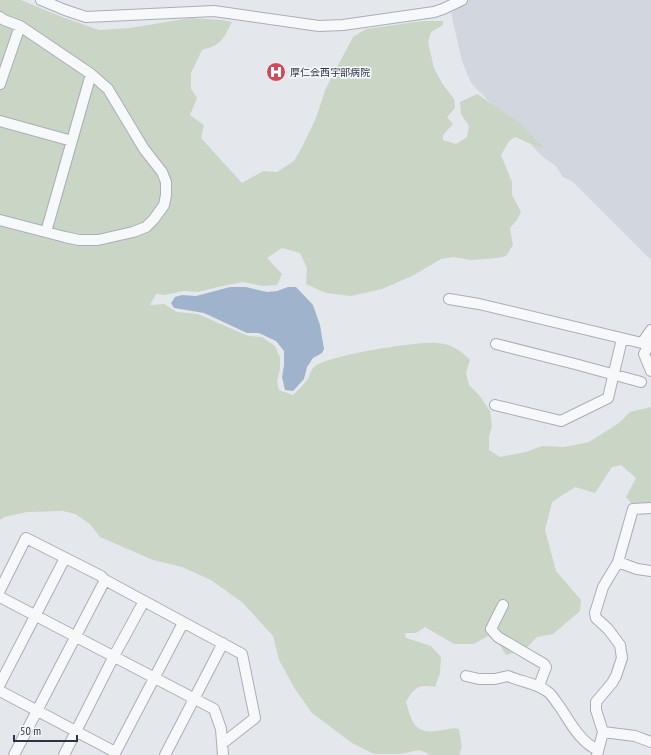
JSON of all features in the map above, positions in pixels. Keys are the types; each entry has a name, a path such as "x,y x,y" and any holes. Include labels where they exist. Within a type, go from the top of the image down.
{"street":[{"path":"41,0 86,17 214,11 320,26 343,25 434,12 462,0"},
{"path":"0,17 20,26 91,74 108,89 144,149 162,172 166,182 164,205 146,227 133,232 98,240 79,240 0,220"},
{"path":"0,84 20,26"},
{"path":"46,232 91,74"},
{"path":"0,121 72,141"},
{"path":"449,299 479,304 642,343 651,330"},
{"path":"495,405 561,421 608,398 622,339"},
{"path":"651,341 644,354 651,371"},
{"path":"496,344 641,382"},
{"path":"466,676 479,679 495,679 508,676 539,686 554,698 587,744 598,752 603,732 596,710 596,702 612,683 622,658 620,645 608,629 596,618 595,613 602,587 618,562 633,509 651,508"},
{"path":"0,590 26,538 101,576 105,580 242,654 255,718 223,743"},
{"path":"0,684 65,558"},
{"path":"618,562 637,569 651,570"},
{"path":"14,755 105,580"},
{"path":"0,597 214,710 221,729 223,755"},
{"path":"64,755 114,656 144,601"},
{"path":"503,605 491,629 498,637 544,664 546,667 539,686"},
{"path":"0,691 115,753 183,622"},
{"path":"165,755 223,643"},
{"path":"603,732 635,736 651,742"}],"shaded area":[{"path":"469,0 651,0 651,260 573,182 563,177 556,166 543,157 471,83 462,61 451,13"}],"green space":[{"path":"0,0 21,0 99,30 130,28 190,18 232,22 218,43 202,50 191,73 191,89 197,98 190,115 204,125 201,138 242,183 263,171 277,172 294,161 316,118 326,88 353,37 366,29 422,21 443,21 443,25 431,32 428,42 434,68 442,83 454,99 455,108 447,117 453,124 443,135 443,140 456,144 467,137 469,126 461,114 460,102 477,94 520,123 544,148 515,137 509,141 501,155 512,182 512,195 521,212 517,220 510,228 513,245 506,256 471,260 453,257 441,259 414,275 382,289 351,296 326,293 306,284 307,268 300,253 282,248 267,258 282,274 277,285 263,286 243,282 198,292 184,291 164,295 156,294 150,305 164,304 177,312 198,314 248,336 262,337 275,346 280,357 280,369 277,381 279,390 293,395 308,379 315,366 338,357 413,344 438,343 452,346 470,360 466,373 469,385 479,395 490,411 492,426 489,437 489,450 500,457 526,452 542,446 564,447 589,442 619,423 630,412 651,407 651,502 633,505 626,497 636,478 621,465 612,467 595,493 575,487 552,502 545,530 556,571 581,600 580,611 553,634 537,637 524,650 506,655 498,642 488,636 474,644 454,644 425,627 416,633 405,633 406,638 431,646 441,657 440,673 435,687 421,686 414,690 406,702 411,717 417,727 421,730 434,731 453,728 459,729 462,747 459,755 429,755 419,750 400,754 374,754 352,743 312,713 295,689 279,660 273,636 243,603 211,580 182,567 153,560 100,537 90,524 75,514 63,511 27,512 4,517 0,520"}],"water":[{"path":"230,287 246,287 267,292 277,291 288,287 296,287 313,305 320,325 324,349 322,353 313,358 307,367 304,379 293,391 285,390 282,377 284,351 276,341 259,333 247,333 204,313 174,308 171,303 175,297 182,295 196,296"}],"place":[{"name":"厚仁会西宇部病院","path":"276,72"}]}
